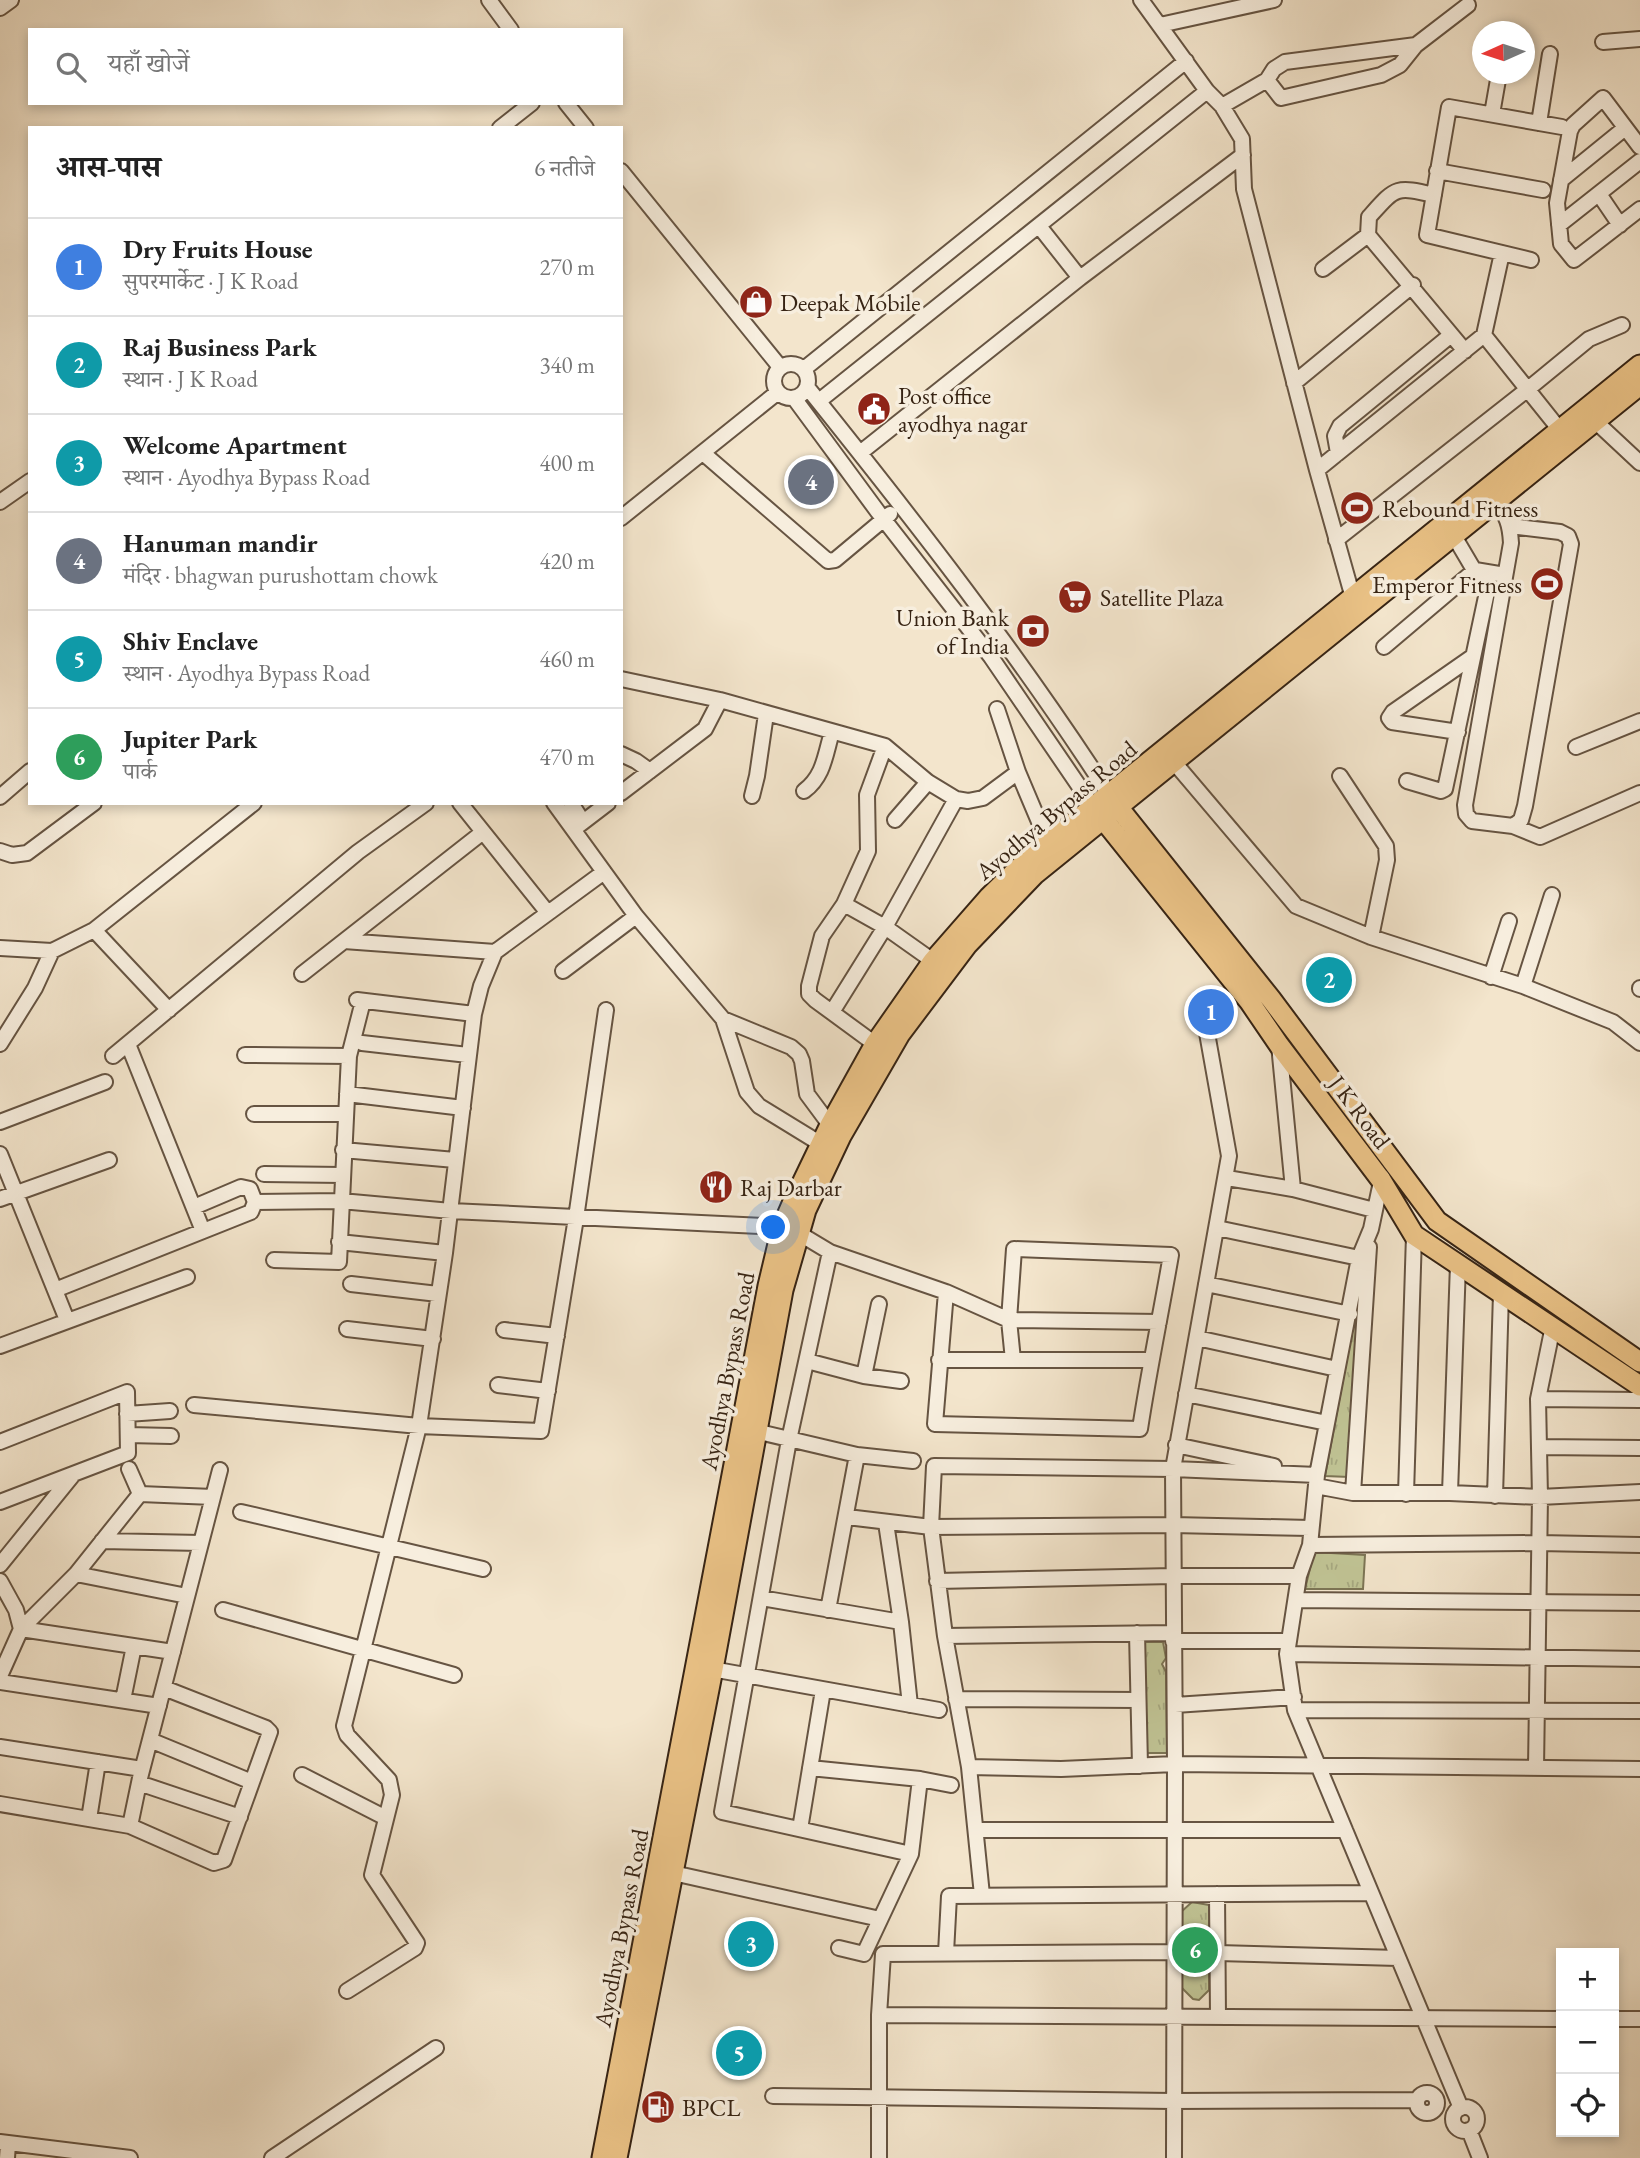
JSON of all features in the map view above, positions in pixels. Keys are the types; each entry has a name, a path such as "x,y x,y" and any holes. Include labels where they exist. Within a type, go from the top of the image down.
{"main road":[{"name":"Ayodhya Bypass Road","path":"617,2158 673,1873 704,1667 768,1286 791,1231 821,1144 875,1044 933,961 989,897 1048,844 1173,761 1560,430 1640,365"},
{"name":"Ayodhya Bypass Road","path":"602,2158 755,1431 783,1290 791,1231 806,1210 841,1136 900,1034 967,945 1000,908 1106,807 1355,605 1454,536 1640,384"},
{"name":"J K Road","path":"1106,807 1279,1045 1354,1128 1388,1157 1437,1222 1640,1362"},
{"name":"J K Road","path":"1106,807 1271,999 1354,1128 1414,1235 1640,1385"}],"street":[{"path":"0,8 11,0"},
{"path":"489,0 510,28"},
{"path":"1141,0 1207,90 1222,106 1242,139 1244,189 1355,605"},
{"path":"1160,25 1274,0"},
{"path":"1267,80 1281,98 1381,75 1400,65 1416,45 1468,5"},
{"path":"1603,42 1640,39"},
{"path":"1222,106 1267,80 1274,69 1285,62 1416,45"},
{"path":"1539,123 1550,54"},
{"path":"804,369 1186,61"},
{"path":"1492,114 1497,84"},
{"path":"819,401 1207,90"},
{"path":"1640,147 1603,98 1573,125 1557,203 1561,244 1574,260 1640,209"},
{"path":"503,126 529,105"},
{"path":"568,105 584,126"},
{"path":"1531,260 1427,236 1449,107 1562,127"},
{"path":"1561,180 1625,128"},
{"path":"860,453 1080,278 1243,155"},
{"path":"1559,225 1640,161"},
{"path":"1437,171 1543,190"},
{"path":"623,173 780,367"},
{"path":"1434,195 1407,189 1395,191 1369,217 1368,235 1413,285 1465,351"},
{"path":"1599,194 1620,225"},
{"path":"1039,226 1080,278"},
{"path":"1323,268 1368,235"},
{"path":"1317,470 1485,335 1502,253"},
{"path":"1294,383 1413,285"},
{"path":"1336,540 1589,339 1622,325"},
{"path":"1338,453 1335,436 1340,426 1451,335"},
{"path":"1485,335 1560,430"},
{"path":"790,363 804,369 807,374 807,387 804,392 794,398 782,396 778,392 774,379 780,367 790,363"},
{"path":"807,387 973,598 1068,730 1106,807"},
{"path":"623,516 778,392"},
{"path":"794,398 883,519 1106,807"},
{"path":"1595,421 1640,463"},
{"path":"703,453 828,561 835,560 902,505"},
{"path":"0,502 28,482"},
{"path":"1495,502 1506,514 1511,543 1465,805 1466,814 1472,821 1513,826 1539,837 1640,793"},
{"path":"1510,526 1560,532 1568,536 1571,544 1525,806 1521,820 1513,826"},
{"path":"1407,781 1441,791 1445,789 1487,592 1454,536"},
{"path":"1384,647 1475,570 1505,575"},
{"path":"1458,732 1392,722 1389,718 1393,712 1472,657"},
{"path":"623,679 720,700 885,746 928,782 956,799 968,801 982,798 1018,772"},
{"path":"623,791 705,729 720,700"},
{"path":"997,709 1018,772 1048,844"},
{"path":"752,796 766,714"},
{"path":"1576,747 1640,721"},
{"path":"804,791 815,783 821,773 832,732"},
{"path":"875,1044 809,994 809,986 822,936 844,904 868,851 867,795 885,746"},
{"path":"623,755 650,771"},
{"path":"1173,761 1296,906 1371,937 1522,986 1613,1022 1640,1043"},
{"path":"0,797 28,773"},
{"path":"1340,776 1386,846 1387,860 1371,937"},
{"path":"895,820 928,782"},
{"path":"832,1012 884,927 956,799"},
{"path":"0,948 52,951 94,930 251,805"},
{"path":"113,1056 358,852 423,805"},
{"path":"462,805 548,913"},
{"path":"556,805 579,825"},
{"path":"572,805 579,825 604,872 636,916 723,1019 747,1092 759,1106 821,1144"},
{"path":"579,825 605,805"},
{"path":"0,851 12,855 27,853 77,808"},
{"path":"302,974 483,831"},
{"path":"347,1991 415,1948 417,1943 372,1875 392,1795 392,1784 347,1735 344,1726 419,1426 451,1211 474,1014 481,986 495,952 604,872"},
{"path":"1522,986 1552,895"},
{"path":"844,904 884,927 933,961"},
{"path":"563,971 636,916"},
{"path":"1491,977 1509,921"},
{"path":"94,930 169,1010"},
{"path":"344,942 495,952"},
{"path":"0,1044 35,988 52,951"},
{"path":"274,1260 339,1262 349,1056 360,1001 474,1014"},
{"path":"194,1405 419,1426 541,1431 606,1010"},
{"path":"723,1019 791,1047 799,1054 807,1094 830,1125"},
{"path":"1174,2158 1173,1469 1229,1156 1207,1033"},
{"path":"362,1043 468,1055"},
{"path":"128,1044 203,1231"},
{"path":"1279,1045 1293,1189"},
{"path":"245,1055 349,1056"},
{"path":"0,1122 105,1082"},
{"path":"346,1094 463,1108"},
{"path":"254,1114 345,1114"},
{"path":"343,1150 456,1160"},
{"path":"0,1154 67,1320"},
{"path":"1353,1493 1371,1229 1388,1157"},
{"path":"0,1199 109,1160"},
{"path":"264,1174 342,1174"},
{"path":"1227,1178 1293,1189 1374,1210"},
{"path":"55,1290 251,1212 255,1202 250,1189 241,1187 194,1207"},
{"path":"255,1202 341,1201 451,1211 791,1231 830,1252 946,1292 1010,1320 1159,1322"},
{"path":"1217,1228 1359,1258"},
{"path":"1371,1229 1359,1258 1350,1314 1337,1368 1316,1481 1310,1545 1299,1576 1288,1647 1294,1704 1460,2105"},
{"path":"1406,1494 1414,1235"},
{"path":"340,1242 445,1253"},
{"path":"946,1292 935,1424 1140,1429 1150,1360 1171,1255 1014,1249 1010,1320 1013,1360"},
{"path":"830,1252 789,1440 722,1812 911,1854"},
{"path":"1450,1493 1458,1264"},
{"path":"0,1346 187,1277"},
{"path":"351,1284 438,1294"},
{"path":"1206,1284 1350,1314"},
{"path":"1495,1496 1501,1293"},
{"path":"864,1376 879,1304"},
{"path":"1536,1768 1540,1497 1538,1399 1553,1326"},
{"path":"347,1329 433,1339"},
{"path":"503,1330 557,1336"},
{"path":"1197,1338 1337,1368"},
{"path":"939,1360 1150,1360"},
{"path":"807,1361 864,1376 901,1381"},
{"path":"498,1385 548,1391"},
{"path":"0,1442 127,1392 128,1453 0,1502"},
{"path":"1186,1394 1327,1423"},
{"path":"1538,1399 1640,1400"},
{"path":"127,1414 170,1410"},
{"path":"755,1431 857,1455 913,1461"},
{"path":"128,1435 171,1436"},
{"path":"1176,1445 1353,1493 1540,1497 1640,1492"},
{"path":"1539,1447 1640,1448"},
{"path":"828,1610 857,1455"},
{"path":"982,1895 969,1767 937,1581 931,1527 934,1466 1173,1469 1316,1481"},
{"path":"129,1469 140,1494"},
{"path":"130,1826 220,1470"},
{"path":"0,1565 74,1474"},
{"path":"140,1494 213,1496"},
{"path":"0,1675 22,1629 76,1574 140,1494"},
{"path":"241,1512 483,1569"},
{"path":"847,1517 931,1527 1173,1525 1310,1528"},
{"path":"886,1523 910,1705"},
{"path":"102,1541 201,1542"},
{"path":"1310,1545 1640,1545"},
{"path":"76,1574 187,1596"},
{"path":"937,1581 1299,1576"},
{"path":"0,1581 16,1610 22,1629"},
{"path":"761,1598 901,1622"},
{"path":"1296,1600 1640,1603"},
{"path":"223,1610 454,1675"},
{"path":"22,1629 173,1652"},
{"path":"945,1636 1137,1633 1288,1647 1640,1659"},
{"path":"1137,1633 1140,1766"},
{"path":"123,1700 134,1646"},
{"path":"704,1667 939,1710"},
{"path":"0,1682 159,1706"},
{"path":"0,1804 130,1826 214,1863 220,1863 224,1860 270,1732 266,1728 164,1688"},
{"path":"800,1829 823,1690"},
{"path":"956,1699 1138,1700"},
{"path":"1175,1705 1294,1704 1640,1711"},
{"path":"150,1740 252,1782"},
{"path":"0,1747 98,1762 141,1776 240,1817"},
{"path":"89,1819 98,1762"},
{"path":"969,1767 1061,1769 1175,1765 1640,1769"},
{"path":"810,1768 920,1779 951,1785"},
{"path":"302,1775 386,1818"},
{"path":"839,1948 863,1954 880,1919 911,1854 920,1779"},
{"path":"977,1830 1345,1830"},
{"path":"673,1873 880,1919"},
{"path":"946,1953 949,1896 1371,1893"},
{"path":"1217,1894 1218,2017"},
{"path":"879,2158 883,1954 1173,1952"},
{"path":"1218,1953 1398,1958"},
{"path":"880,2015 1556,2019"},
{"path":"1619,2019 1640,2019"},
{"path":"272,2158 436,2048"},
{"path":"773,2096 1173,2101 1417,2100 1418,2108 1424,2113 1432,2112 1436,2106 1460,2105"},
{"path":"1460,2105 1454,2123 1460,2130 1469,2130 1480,2158"},
{"path":"5,2148 121,2157"}],"green space":[{"path":"1364,1268 1349,1477 1325,1476"},
{"path":"1314,1552 1365,1555 1363,1589 1305,1589"},
{"path":"1145,1642 1163,1642 1166,1658 1162,1664 1166,1672 1167,1753 1142,1753 1140,1669 1145,1658 1141,1650"},
{"path":"1192,1902 1209,1905 1209,1990 1199,2000 1193,1999 1182,1988 1181,1912"}],"place":[{"name":"Deepak Mobile","path":"756,302"},
{"name":"Post office ayodhya nagar","path":"874,409"},
{"name":"Hanuman mandir","path":"811,482"},
{"name":"Rebound Fitness","path":"1357,508"},
{"name":"Emperor Fitness","path":"1547,584"},
{"name":"Satellite Plaza","path":"1075,597"},
{"name":"Union Bank of India","path":"1033,631"},
{"name":"Raj Business Park","path":"1329,980"},
{"name":"Dry Fruits House","path":"1211,1012"},
{"name":"Raj Darbar","path":"716,1187"},
{"name":"Welcome Apartment","path":"751,1944"},
{"name":"Jupiter Park","path":"1195,1950"},
{"name":"Shiv Enclave","path":"739,2053"},
{"name":"BPCL","path":"658,2107"}]}
